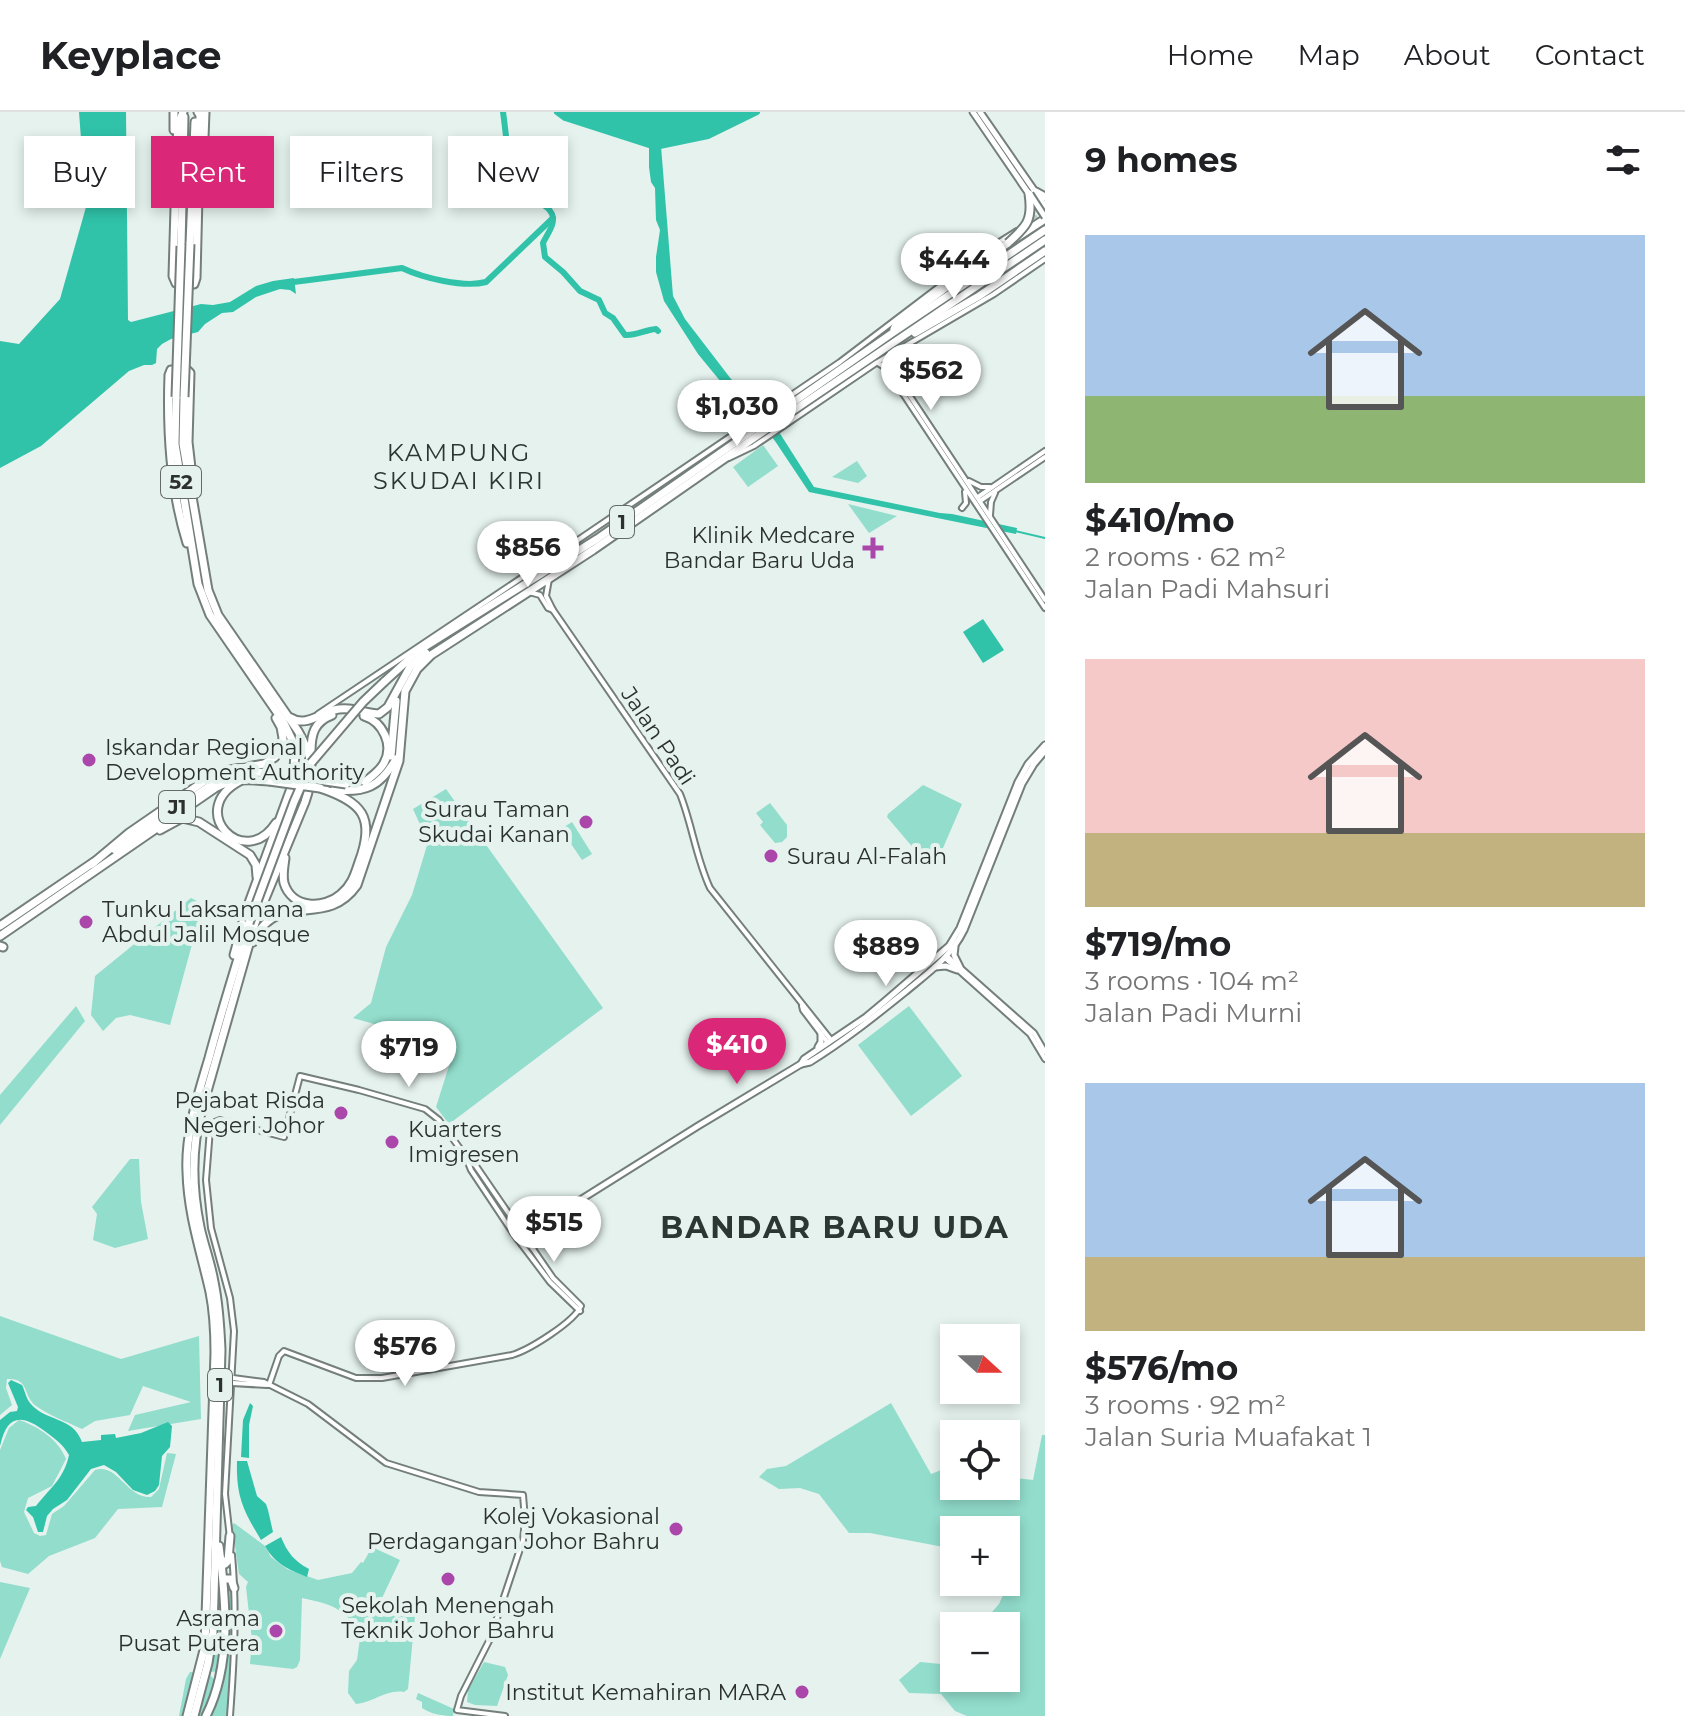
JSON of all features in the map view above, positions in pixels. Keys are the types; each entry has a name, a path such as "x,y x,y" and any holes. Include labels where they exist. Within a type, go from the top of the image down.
{"highway":[{"path":"174,112 174,136"},
{"path":"177,136 184,112"},
{"name":"52","path":"184,112 185,245 180,397 175,444 194,565 209,613 283,721 293,742 295,769 293,783 237,944 225,1001"},
{"path":"197,112 198,136"},
{"name":"52","path":"185,245 197,112"},
{"path":"204,136 205,112"},
{"path":"1008,243 1028,223 1033,192 1045,197"},
{"path":"174,208 173,281 194,284 199,208"},
{"path":"891,334 896,325 974,266 1045,218"},
{"name":"1","path":"781,415 891,334 1045,230"},
{"name":"1","path":"205,1662 215,1353 210,1293 192,1220 187,1163 191,1128 199,1090 249,923 311,763 363,702 418,651 597,539 781,415 892,348 1045,240"},
{"path":"892,348 1043,255"},
{"path":"193,506 195,498 188,442 190,373 176,369 171,370 169,375 168,442 180,513 194,565"},
{"name":"52","path":"180,397 183,444 212,603 288,715 310,759"},
{"name":"1","path":"187,1716 213,1632 221,1364 220,1323 214,1282 198,1216 193,1174 194,1147 245,958 261,929 273,919 291,912 327,908 340,902 354,889 397,768 405,691 421,663 721,460 758,430"},
{"path":"288,715 299,722 342,708 379,714 391,704 410,667 419,658 483,611"},
{"path":"92,864 129,833 203,782 230,770 264,764 275,757 283,738 281,727 244,665"},
{"path":"365,782 378,775 391,756 398,687"},
{"path":"245,958 255,923 309,790 313,731 326,717 346,712 369,717 382,728 386,759 365,782"},
{"path":"288,844 283,873 289,893 305,904 327,902 339,897 353,879 367,836 361,811 347,791 369,788 378,783 390,770 401,750"},
{"name":"J1","path":"0,926 230,775 243,773 347,791"},
{"name":"J1","path":"0,936 180,810 228,781 270,777 347,791 365,782"},
{"path":"245,779 228,788 218,802 218,819 225,832 242,841 257,840 269,832 283,810"},
{"path":"139,841 177,820 195,820 253,858 257,869 255,888"},
{"path":"206,1716 219,1676 225,1622 225,1582 216,1524"},
{"path":"221,1559 227,1563 230,1536"},
{"path":"225,1582 232,1563"},
{"path":"225,1582 231,1579 234,1588"},
{"name":"1","path":"194,1716 200,1680"}],"main road":[{"path":"973,112 1045,206"},
{"path":"980,112 1033,192 1045,218"},
{"path":"522,1240 698,1126 856,1031 934,968 952,946 1018,782 1028,764 1045,748"},
{"path":"952,946 959,969"},
{"path":"804,1064 804,1059 866,1017 952,946"},
{"path":"922,970 945,956"},
{"path":"934,968 944,965 959,969"},
{"path":"804,1064 830,1042 856,1031"},
{"path":"816,1051 821,1034"},
{"path":"515,1225 534,1231"},
{"path":"533,1248 534,1231"}],"street":[{"path":"781,415 840,362 1017,231"},
{"path":"313,717 781,415 876,363 892,348 994,294 1043,255"},
{"path":"892,348 896,375 964,477 982,515 1045,608"},
{"path":"876,363 886,368 965,489 1005,538 1045,600"},
{"path":"991,519 994,489 1045,451"},
{"path":"976,501 1045,457"},
{"path":"964,477 976,486 994,489"},
{"path":"962,508 966,503 965,489"},
{"name":"Jalan Padi","path":"550,578 545,593 553,610 680,794 710,888 830,1042"},
{"name":"Jalan Padi","path":"529,592 540,595 548,608 553,610"},
{"path":"945,956 1031,1035 1045,1059"},
{"path":"959,969 1034,1033 1045,1052"},
{"name":"Jalan Padi","path":"802,1004 803,1010 830,1042"},
{"path":"230,1716 235,1647 234,1588 225,1494 233,1316 207,1203 206,1158 210,1129 215,1122 220,1120 284,1137 300,1076 425,1109 439,1120 476,1166 522,1240 533,1248 553,1278 580,1308"},
{"path":"467,1158 471,1170 556,1290 580,1308"},
{"path":"268,1385 284,1351 350,1377 382,1378 525,1351 580,1308"},
{"path":"232,1381 259,1381 272,1376"},
{"path":"272,1376 278,1388"},
{"path":"232,1381 268,1385"},
{"path":"259,1381 313,1407 386,1463 479,1492 523,1495 523,1540 490,1639 457,1710 505,1716"}],"shaded area":[{"path":"79,112 126,112 126,136 81,136"},
{"path":"557,112 757,112 708,136 661,146 673,296 685,319 731,379 760,402 814,487 1017,528 1016,534 809,492 750,409 730,393 698,354 664,301 656,272 660,230 649,167 649,146 565,118"},
{"path":"86,208 127,208 128,320 131,322 201,304 230,302 256,286 273,281 294,278 296,294 280,289 256,297 233,312 222,313 198,332 162,344 157,349 156,363 129,371 41,446 0,468 0,341 19,344 60,299"},
{"path":"763,445 778,466 748,487 733,467"},
{"path":"857,461 867,476 858,483 832,477"},
{"path":"848,504 897,516 869,533"},
{"path":"983,619 1004,650 983,663 963,632"},
{"path":"923,785 962,804 943,848 933,857 929,852 921,857 887,817"},
{"path":"446,789 603,1008 449,1124 436,1107 455,1047 353,1018 371,1003 386,947 412,895 428,842 413,809"},
{"path":"770,803 787,825 787,837 782,842 775,843 760,825 763,822 756,813"},
{"path":"572,822 592,854 582,860 561,829"},
{"path":"191,898 203,904 170,1025 130,1015 116,1018 103,1031 91,1015 95,976"},
{"path":"76,1006 85,1021 0,1125 0,1095"},
{"path":"909,1006 962,1076 911,1116 858,1045"},
{"path":"130,1159 139,1159 141,1202 148,1239 115,1248 93,1240 97,1214 92,1207"},
{"path":"0,1316 121,1359 199,1336 201,1419 128,1431 135,1415 191,1402 143,1386 130,1415 95,1421 82,1429 36,1406 23,1384 14,1379 7,1379 6,1388 12,1405 0,1415"},
{"path":"11,1380 22,1385 36,1409 66,1423 82,1442 101,1440 101,1435 115,1434 116,1438 141,1433 168,1422 172,1426 170,1447 162,1456 159,1485 155,1491 147,1495 133,1490 116,1472 104,1465 91,1469 67,1500 47,1516 43,1532 38,1532 33,1517 26,1510 36,1506 56,1483 69,1455 46,1432 22,1420 11,1423 0,1446 0,1420 17,1411 18,1407 8,1383"},
{"path":"250,1403 253,1406 249,1425 249,1458 241,1457 243,1420"},
{"path":"891,1403 931,1474 940,1470 940,1500 1020,1500 1020,1479 1033,1480 1042,1435 1045,1435 1045,1716 967,1716 955,1711 941,1694 909,1693 899,1680 920,1662 940,1664 940,1692 1020,1692 1020,1612 992,1612 1003,1596 1020,1596 1020,1516 940,1516 940,1546 870,1533 849,1533 819,1494 800,1488 779,1489 759,1477 767,1469 786,1466"},
{"path":"19,1420 47,1435 58,1445 66,1459 52,1486 28,1498 24,1512 34,1533 46,1535 52,1514 64,1506 95,1470 110,1472 135,1493 151,1497 159,1489 167,1453 176,1454 162,1507 118,1509 95,1538 49,1556 28,1574 2,1567 0,1450 9,1428"},
{"path":"237,1461 247,1461 257,1496 268,1510 273,1532 261,1540 242,1502"},
{"path":"234,1523 265,1546 271,1557 287,1569 318,1580 352,1573 363,1563 372,1547 400,1560 382,1598 415,1616 408,1689 356,1704 348,1693 349,1671 357,1660 361,1631 335,1608 302,1598 300,1660 297,1667 250,1664 252,1640 248,1582 239,1574"},
{"path":"281,1537 292,1556 309,1569 307,1577 283,1565 265,1546"},
{"path":"218,1550 223,1610 218,1671 210,1675 216,1681 204,1716 195,1716 209,1668"},
{"path":"0,1582 30,1588 0,1659"},
{"path":"229,1582 235,1632 228,1716 207,1716 225,1644"},
{"path":"484,1662 505,1667 508,1675 497,1706 467,1702 468,1690"},
{"path":"190,1672 196,1672 184,1716 179,1716 186,1679"},
{"path":"418,1693 454,1709 453,1716 422,1708 422,1702 416,1699"}],"waterway":[{"path":"503,112 515,178 527,195 552,214 552,225 543,243 545,257 580,291 599,300 605,313 613,318 625,335 658,331"},
{"path":"557,112 565,118 655,147 708,136 757,112"},
{"path":"286,283 402,268 444,281 467,284 486,282 553,218"},
{"path":"1015,531 1045,538"}],"tunnel":[{"path":"1029,222 1045,210"}],"place":[{"name":"Klinik Medcare Bandar Baru Uda","path":"873,548"},
{"name":"Iskandar Regional Development Authority","path":"89,760"},
{"name":"Surau Taman Skudai Kanan","path":"586,822"},
{"name":"Surau Al-Falah","path":"771,856"},
{"name":"Tunku Laksamana Abdul Jalil Mosque","path":"86,922"},
{"name":"Pejabat Risda Negeri Johor","path":"341,1113"},
{"name":"Kuarters Imigresen","path":"392,1142"},
{"name":"Kolej Vokasional Perdagangan Johor Bahru","path":"676,1529"},
{"name":"Sekolah Menengah Teknik Johor Bahru","path":"448,1579"},
{"name":"Asrama Pusat Putera","path":"276,1631"},
{"name":"Institut Kemahiran MARA","path":"802,1692"}],"district":[{"name":"KAMPUNG SKUDAI KIRI","path":"459,466"},
{"name":"BANDAR BARU UDA","path":"835,1227"}]}
